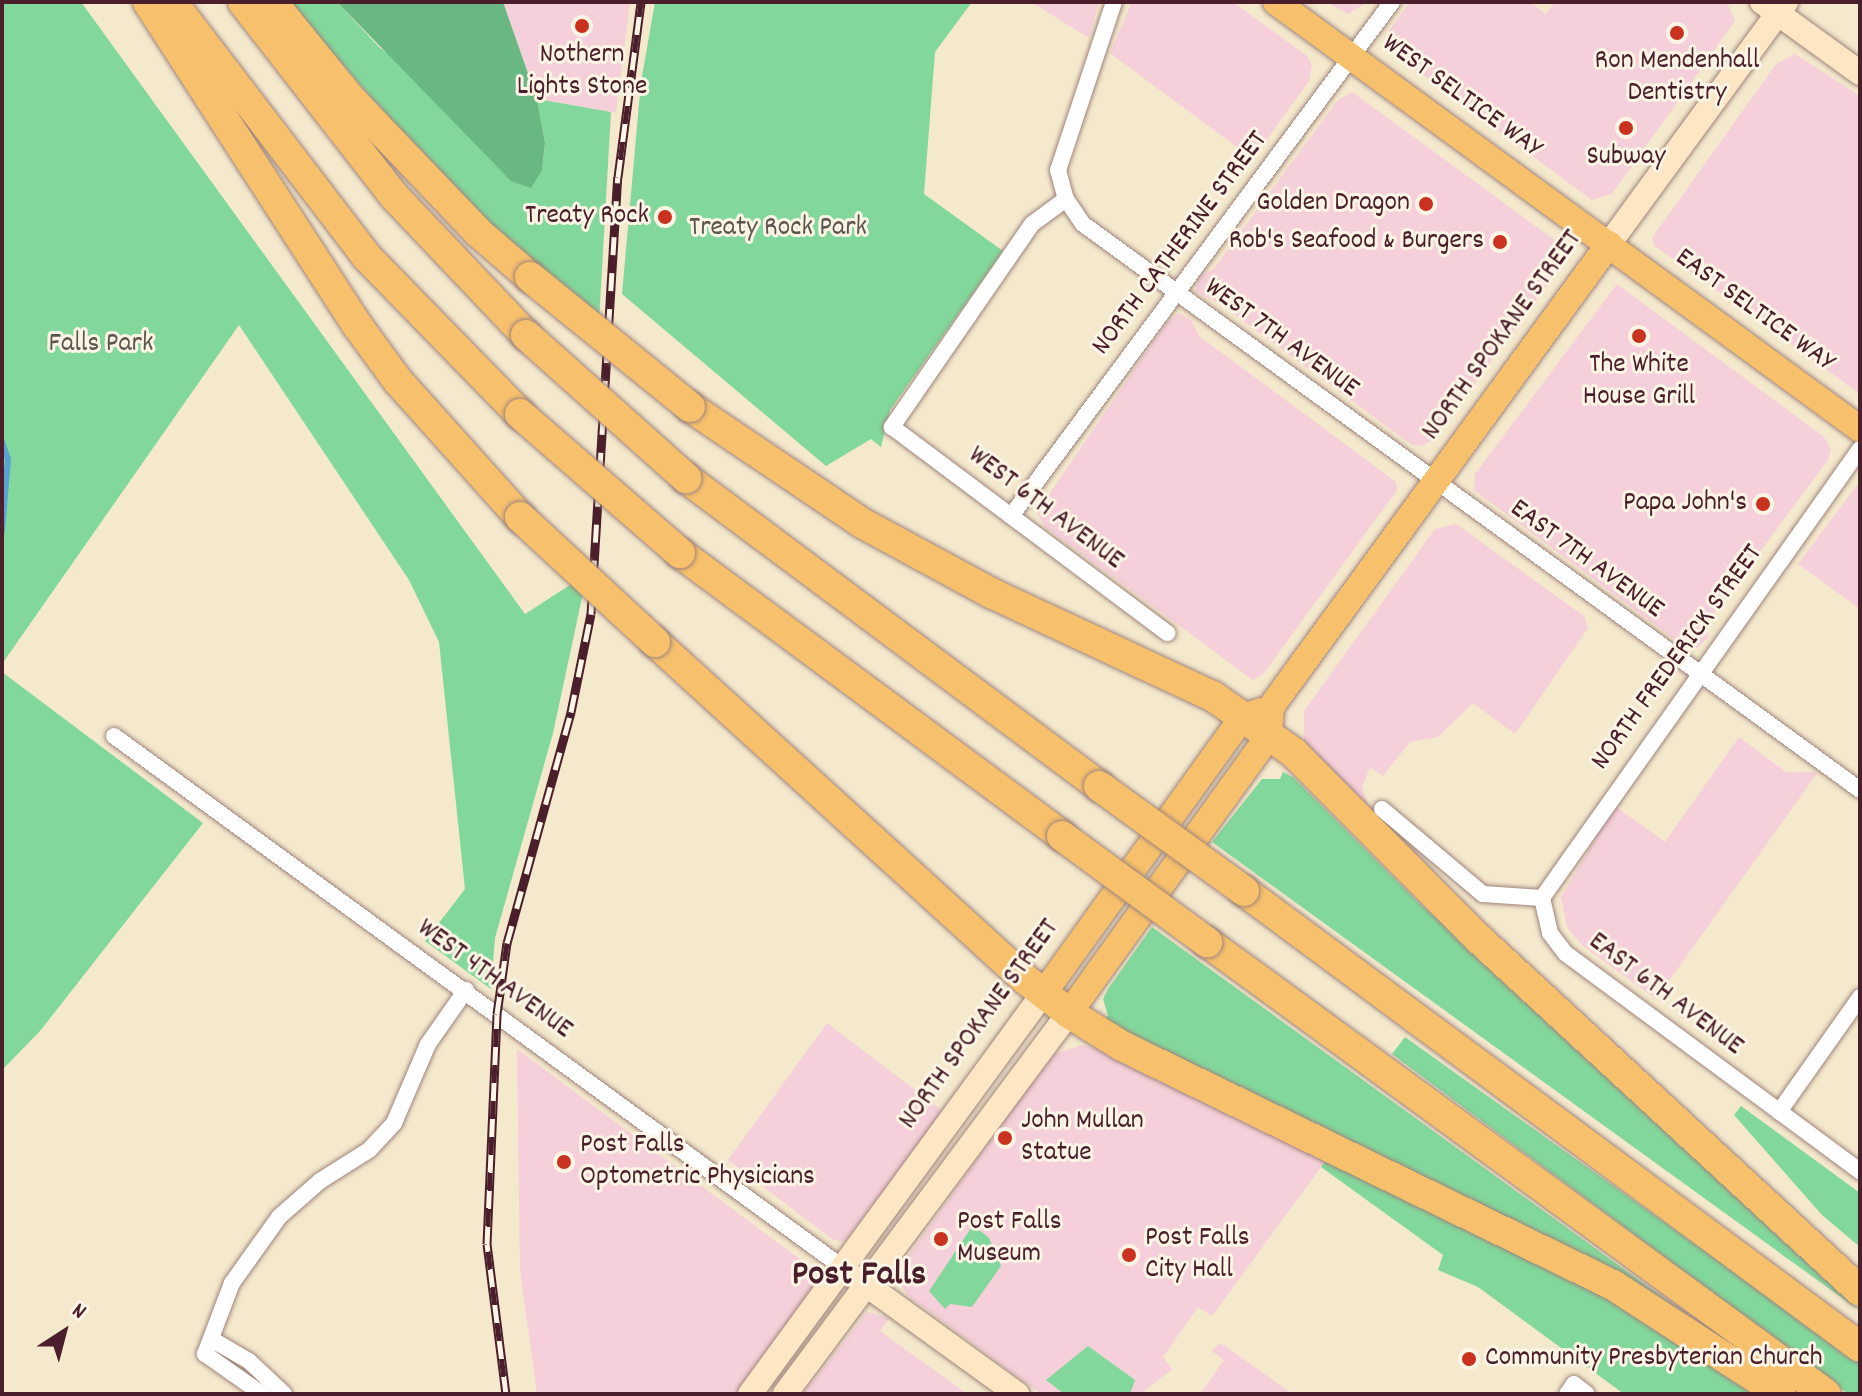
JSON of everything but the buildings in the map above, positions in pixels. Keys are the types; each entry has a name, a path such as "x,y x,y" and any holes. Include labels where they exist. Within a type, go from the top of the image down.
{"highway":[{"path":"148,2 357,325 408,393 520,517 1043,994 1122,1046 1613,1285 1781,1394"},
{"path":"172,2 366,256 520,414 680,553 1826,1394"},
{"path":"243,2 394,196 526,335 686,478 1860,1347"},
{"path":"272,2 370,120 479,233 690,407 885,536 991,593 1261,720 1480,940 1860,1291"}],"main road":[{"name":"WEST SELTICE WAY","path":"1276,2 1609,244"},
{"path":"1775,6 1860,73"},
{"name":"NORTH SPOKANE STREET","path":"750,1394 1043,994 1261,720 1437,484 1775,6"},
{"name":"EAST SELTICE WAY","path":"1609,244 1860,429"},
{"name":"NORTH SPOKANE STREET","path":"785,1394 1069,1013 1261,720"},
{"path":"842,1267 1017,1394"}],"street":[{"path":"1066,199 1059,180 1062,151 1114,2"},
{"name":"NORTH CATHERINE STREET","path":"1011,516 1392,2"},
{"name":"WEST 7TH AVENUE","path":"1066,199 1090,230 1437,484"},
{"name":"WEST 6TH AVENUE","path":"1066,199 1032,224 892,427 1167,633"},
{"name":"NORTH FREDERICK STREET","path":"1542,898 1698,673 1860,449"},
{"name":"EAST 7TH AVENUE","path":"1437,484 1860,790"},
{"name":"WEST 4TH AVENUE","path":"114,736 842,1267"},
{"path":"1382,809 1483,894 1542,898"},
{"name":"EAST 6TH AVENUE","path":"1542,898 1550,933 1565,953 1860,1171"},
{"path":"208,1347 232,1283 267,1231 313,1187 369,1150 394,1123 428,1044 466,990"},
{"path":"1779,1112 1860,997"},
{"path":"208,1347 262,1394"},
{"path":"208,1347 249,1361 284,1394"}],"shaded area":[{"path":"503,2 630,2 616,113 537,99"},
{"path":"1031,2 1099,2 1089,38"},
{"path":"1132,2 1233,2 1307,56 1312,65 1309,81 1253,159 1110,53"},
{"path":"1326,2 1367,2 1348,14"},
{"path":"1410,2 1530,2 1546,14 1555,2 1727,2 1735,21 1612,194 1592,200 1392,52 1388,32"},
{"path":"1795,54 1860,96 1860,394 1655,246 1652,238 1776,64"},
{"path":"1352,92 1571,252 1434,439 1422,446 1412,445 1219,303 1195,292 1199,276 1213,270 1337,101"},
{"path":"1617,284 1824,437 1831,449 1828,460 1707,623 1708,638 1697,648 1686,648 1474,490 1475,474"},
{"path":"1179,313 1191,320 1199,336 1396,482 1397,490 1264,673 1253,680 1045,527 1037,512 1166,323"},
{"path":"1860,481 1860,609 1798,564"},
{"path":"1456,524 1584,616 1588,628 1515,734 1473,703 1438,737 1410,742 1383,776 1370,767 1362,787 1370,811 1304,746 1304,711 1435,529"},
{"path":"1739,737 1786,772 1818,772 1656,999 1582,945 1567,927 1561,897 1615,806 1665,842"},
{"path":"827,1023 944,1112 844,1242 832,1239 728,1160"},
{"path":"1082,1045 1103,1049 1326,1160 1212,1316 1198,1307 1163,1357 1172,1369 1141,1394 1041,1394 907,1295 895,1275 1050,1056"},
{"path":"517,1049 816,1271 815,1286 737,1394 537,1394 520,1269"},
{"path":"867,1312 889,1318 880,1331 967,1394 803,1394"},
{"path":"1219,1344 1292,1394 1200,1394 1224,1360 1212,1351"}],"green space":[{"name":"Falls Park","path":"2,2 81,2 525,614 573,583 583,593 553,733 495,938 491,989 425,941 465,889 439,642 409,580 239,325 2,664"},
{"path":"288,2 337,2 379,47 542,170 545,143 537,99 611,112 599,322 504,238 417,150"},
{"path":"337,2 503,2 537,99 545,143 542,170 531,188 511,181"},
{"name":"Treaty Rock Park","path":"655,2 972,2 935,52 924,194 1003,251 890,410 881,447 871,439 826,466 622,294 641,82"},
{"path":"2,672 203,823 40,1031 2,1070"},
{"path":"1283,772 1293,777 1418,902 1565,1033 1860,1311 1212,842 1262,779 1280,779"},
{"path":"1152,927 1694,1320 1101,1021 1108,1016 1103,999 1108,989"},
{"path":"1405,1037 1860,1362 1860,1394 1848,1394 1392,1054"},
{"path":"1741,1106 1860,1193 1860,1247 1822,1215 1734,1115"},
{"path":"1326,1160 1630,1305 1764,1394 1624,1394 1478,1287 1438,1270 1443,1255 1321,1167"},
{"path":"973,1225 989,1238 1001,1266 972,1307 950,1304 945,1309 929,1291"},
{"path":"1088,1346 1135,1380 1130,1394 1064,1394 1046,1380"}],"waterway":[{"path":"2,442 8,459 2,531"}],"railway":[{"path":"506,1394 487,1244 497,1014 507,943 571,712 591,614 618,177 641,2"}],"place":[{"name":"Nothern Lights Stone","path":"582,26"},
{"name":"Ron Mendenhall Dentistry","path":"1677,33"},
{"name":"Subway","path":"1626,128"},
{"name":"Golden Dragon","path":"1426,204"},
{"name":"Treaty Rock","path":"665,217"},
{"name":"Rob's Seafood & Burgers","path":"1500,242"},
{"name":"The White House Grill","path":"1639,336"},
{"name":"Papa John's","path":"1763,504"},
{"name":"John Mullan Statue","path":"1005,1138"},
{"name":"Post Falls Optometric Physicians","path":"564,1162"},
{"name":"Post Falls Museum","path":"941,1239"},
{"name":"Post Falls City Hall","path":"1129,1255"},
{"name":"Community Presbyterian Church","path":"1469,1359"}],"district":[{"name":"Post Falls","path":"859,1277"}]}
